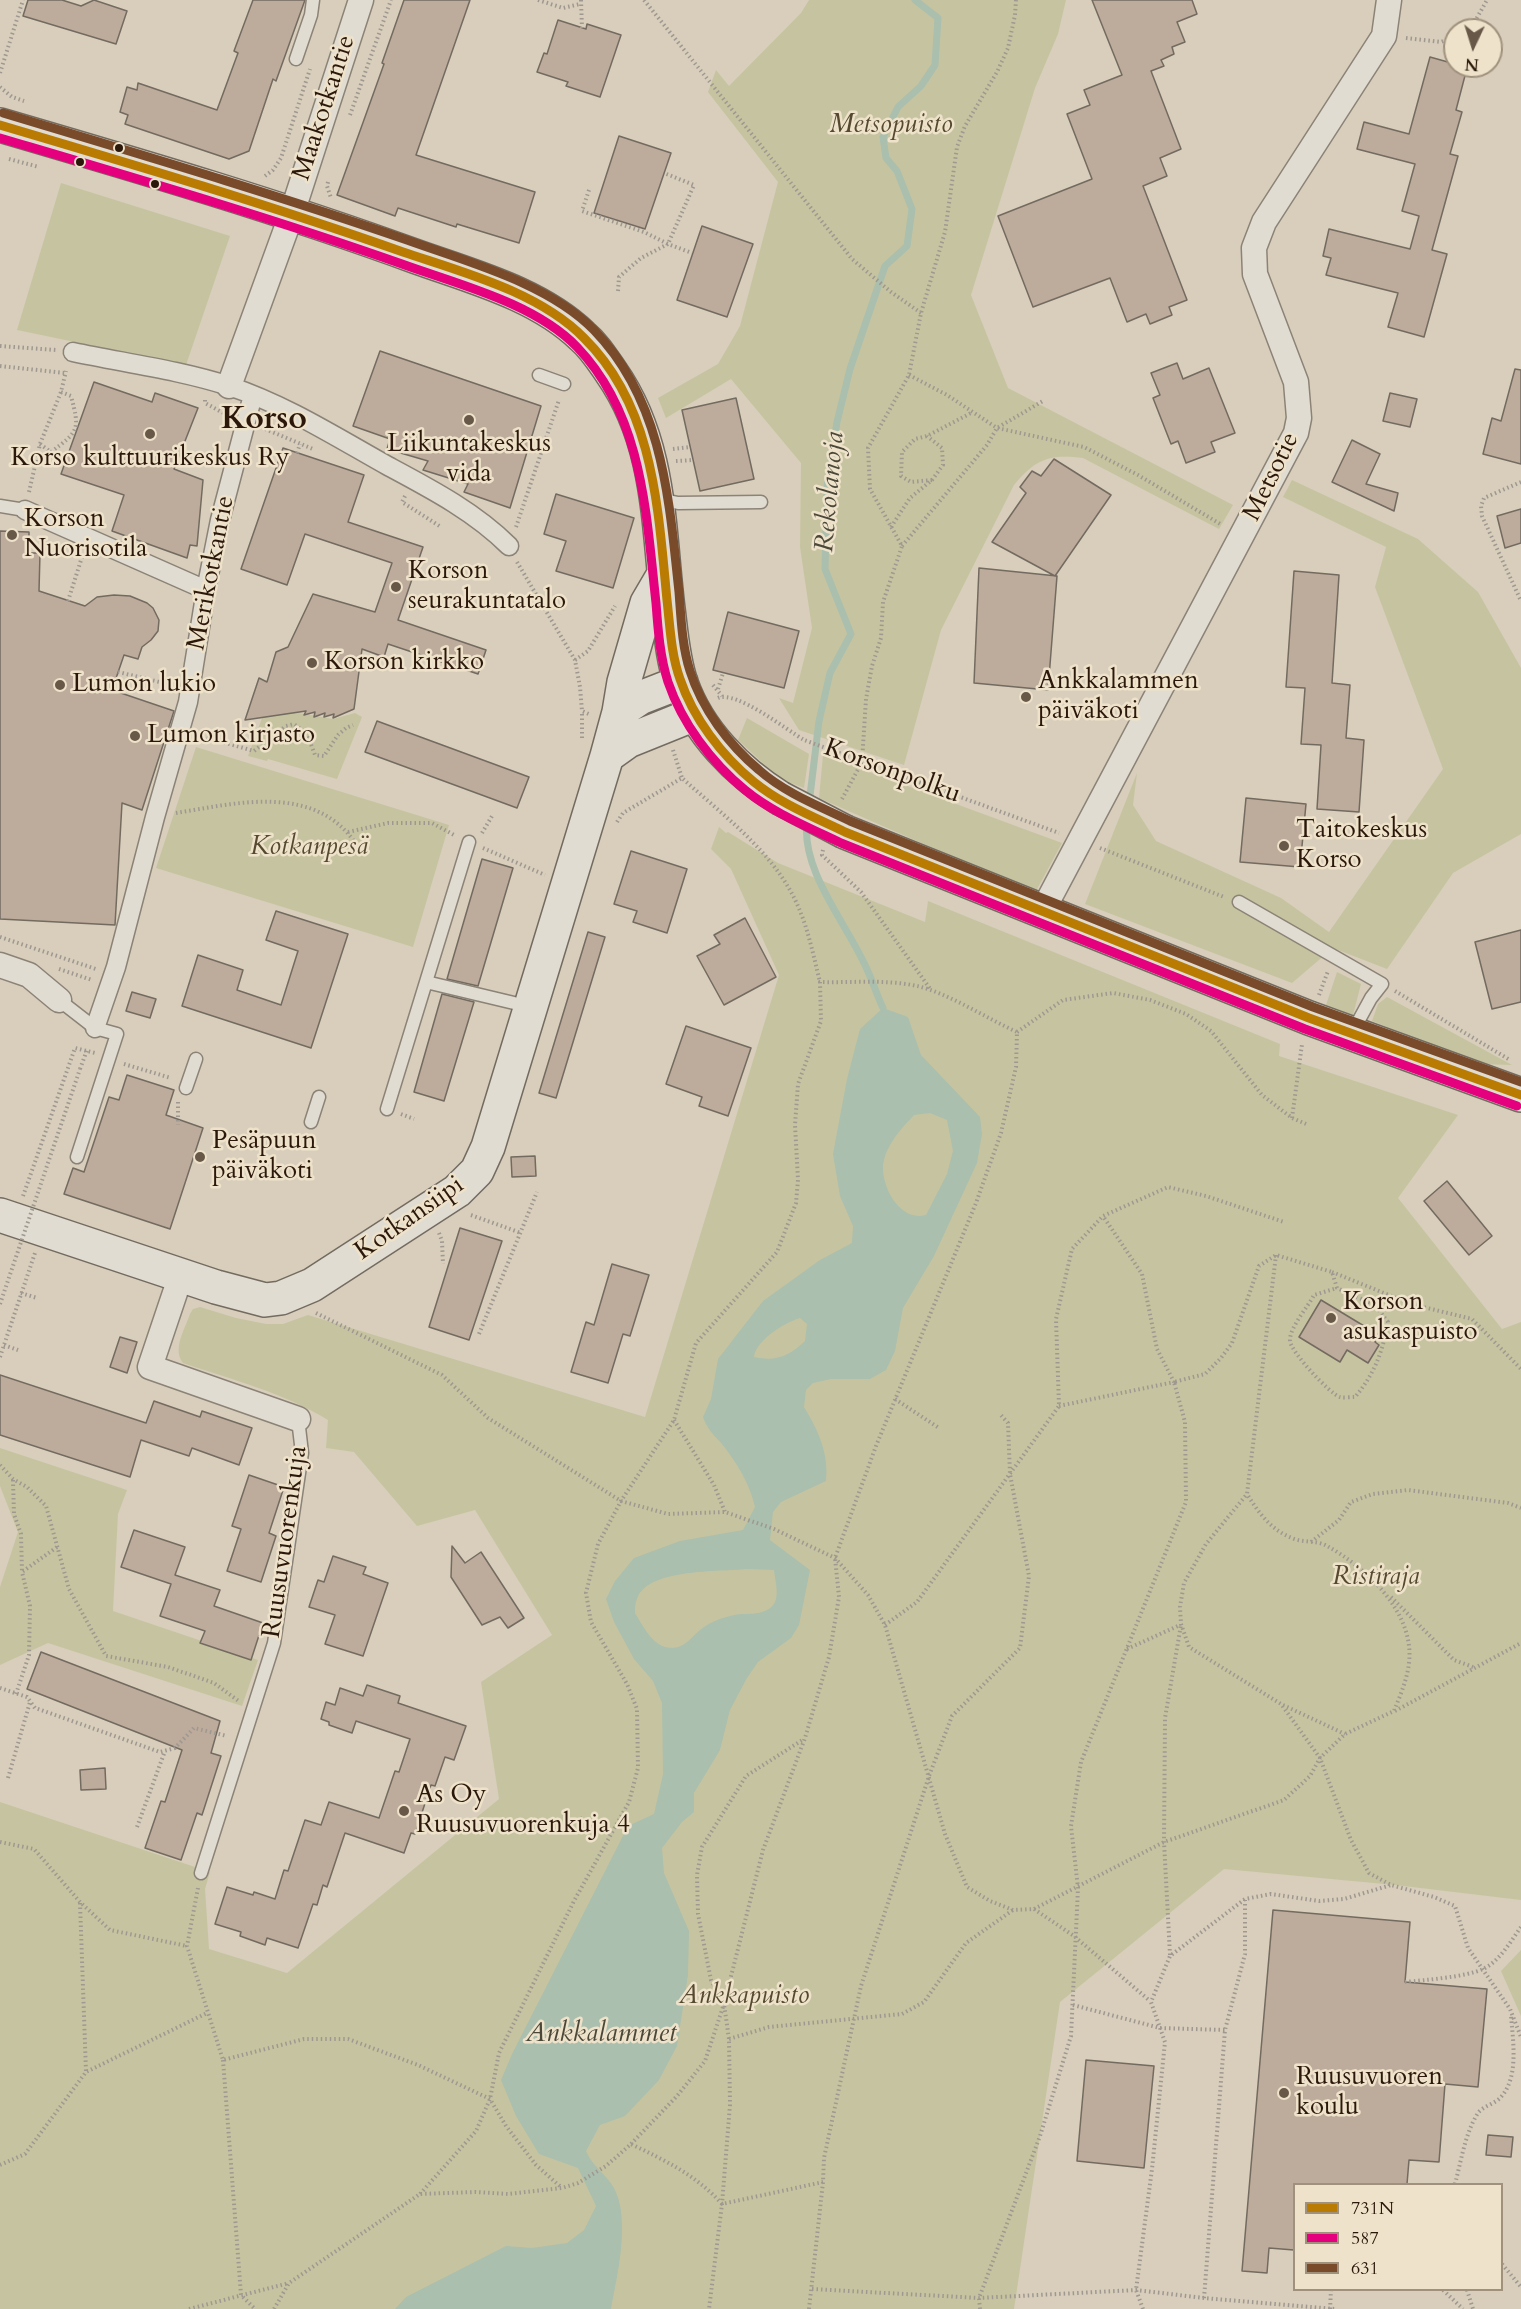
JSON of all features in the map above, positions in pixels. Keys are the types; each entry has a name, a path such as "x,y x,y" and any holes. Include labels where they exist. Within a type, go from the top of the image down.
{"main road":[{"path":"0,125 336,228 485,282 539,305 582,335 603,361 635,411 648,450 658,499 672,640 681,682 704,708 715,742 755,783 836,826 1042,912 1309,1018 1521,1095"},
{"name":"Kotkansiipi","path":"8,1218 249,1297 265,1300 280,1298 312,1285 457,1191 477,1171 488,1147 607,756 606,714 624,682 647,603 664,574"},
{"path":"606,714 681,682"},
{"path":"607,756 628,741 704,708"}],"street":[{"name":"Maakotkantie","path":"229,386 292,213 361,0"},
{"name":"Metsotie","path":"1042,912 1296,434 1299,418 1296,382 1255,274 1254,248 1264,222 1383,36 1389,0"},
{"path":"73,352 229,386 295,413 441,495 489,526 509,546"},
{"name":"Merikotkantie","path":"95,1028 116,967 190,690 220,520 253,395"},
{"path":"27,502 206,590"},
{"path":"0,965 29,975 58,1000"},
{"name":"Ruusuvuorenkuja","path":"181,1275 150,1367 298,1419"}],"lane":[{"path":"296,59 311,15 313,0"},
{"path":"539,375 564,384"},
{"path":"658,499 678,503 761,502"},
{"path":"0,506 27,502"},
{"path":"387,1109 469,842"},
{"path":"1239,902 1382,984 1371,998 1352,1033"},
{"path":"426,982 514,1003"},
{"path":"58,1000 95,1028 117,1034 77,1157"},
{"path":"182,1089 196,1059"},
{"path":"312,1122 320,1097"},
{"name":"Ruusuvuorenkuja","path":"201,1873 274,1643 302,1453 298,1419"}],"path":[{"path":"0,71 23,0"},
{"path":"349,119 391,0"},
{"path":"538,0 563,8 580,2 582,28"},
{"path":"644,0 852,259 891,292 921,313"},
{"path":"902,546 870,489 868,448 909,375 921,313 945,232 957,147 965,126 997,72 1008,48 1016,0"},
{"path":"1477,18 1487,0"},
{"path":"1383,36 1443,41"},
{"path":"254,202 262,178 273,170 281,158 312,64"},
{"path":"330,173 327,186 330,196 343,205 336,228"},
{"path":"618,291 619,277 641,258 668,244 694,185 664,174"},
{"path":"589,190 582,211 644,232 692,253"},
{"path":"0,346 73,352 64,373 61,392 40,444 27,502"},
{"path":"0,366 64,373"},
{"path":"909,375 947,395 997,428 1084,447 1138,475 1243,536"},
{"path":"564,384 509,546 575,660 582,711 606,714"},
{"path":"40,444 51,452 73,435 77,421 71,396 61,392"},
{"path":"930,990 861,892 822,855 862,762 866,699 872,666 881,638 883,602 902,546 987,445 997,428 1043,401"},
{"path":"932,480 910,482 901,476 902,452 915,439 927,436 973,412"},
{"path":"891,527 910,498 932,480 943,465 942,448 927,436"},
{"path":"297,453 300,444"},
{"path":"670,450 690,447"},
{"path":"672,461 693,460"},
{"path":"1521,482 1484,498 1481,506 1482,516 1521,601"},
{"path":"68,601 76,576"},
{"path":"575,660 588,651 620,597"},
{"path":"118,672 190,690"},
{"path":"717,690 723,673"},
{"name":"Korsonpolku","path":"704,708 722,696 732,697 783,725 804,740 1080,840 1239,902"},
{"path":"180,729 254,751 286,726 294,724 307,734 315,755 320,757 324,756 346,728 353,725"},
{"path":"189,2309 290,2283 420,2194 476,2131 490,2099 499,2054 574,1900 629,1802 638,1768 637,1709 627,1684 591,1623 586,1593 598,1544 621,1501 674,1420 696,1343 777,1252 796,1203 798,1180 795,1125 798,1084 821,1021 820,982 800,911 786,884 756,845 682,778 673,749"},
{"path":"613,828 623,813 682,778"},
{"path":"155,817 271,800 301,805 336,820 346,829 356,844"},
{"path":"0,937 81,964"},
{"path":"820,982 915,985 1017,1032"},
{"path":"1382,984 1511,1060"},
{"path":"1017,1032 1063,1000 1113,993 1150,1000 1186,1014 1211,1031 1262,1095 1292,1118 1306,1124"},
{"path":"420,2194 476,2192 508,2194 562,2188 578,2183 606,2166 631,2144 677,2096 705,2061 723,2004 763,1850 805,1738 830,1657 839,1597 835,1558 876,1446 976,1203 1001,1132 1016,1067 1017,1032"},
{"path":"117,1034 122,1046 117,1062 182,1089 178,1125"},
{"path":"8,1218 75,1048 94,1053"},
{"path":"0,1304 80,1069"},
{"path":"885,1624 917,1602 1059,1406 1056,1319 1072,1249 1103,1216 1168,1187 1206,1196 1284,1222"},
{"path":"479,1334 537,1192"},
{"path":"470,1215 521,1233"},
{"path":"980,2309 980,2298 1040,2136 1071,2036 1078,1888 1071,1826 1081,1762 1186,1502 1185,1422 1174,1382 1157,1349 1142,1274 1103,1216"},
{"path":"436,1224 442,1241 443,1264"},
{"path":"0,1358 35,1253"},
{"path":"1059,1406 1205,1374 1233,1343 1259,1266 1276,1255 1332,1272 1411,1304 1472,1319 1521,1369"},
{"path":"1151,2002 1170,1956 1164,1842 1165,1718 1181,1624 1180,1607 1184,1583 1206,1544 1247,1494 1276,1255"},
{"path":"1332,1272 1337,1288 1375,1305 1388,1322 1384,1346 1369,1381 1355,1397 1340,1397 1330,1389 1295,1353 1290,1341 1293,1328 1307,1310 1314,1295 1337,1288"},
{"path":"21,1293 36,1298"},
{"path":"307,1308 442,1375 488,1418 621,1501 668,1514 725,1512 774,1529 835,1558 868,1595 885,1624 945,1834 967,1887 990,1901 1013,1910 1034,1909 1164,1842 1284,1800 1310,1776 1320,1758 1345,1734 1394,1711 1521,1643"},
{"path":"4,1345 18,1350"},
{"path":"895,1400 939,1428"},
{"path":"809,2309 824,2158 861,1986 929,1776 952,1716 1020,1648 1029,1576 1010,1474 1008,1423 1000,1414"},
{"path":"674,1420 714,1485 725,1512"},
{"path":"0,1465 13,1479 27,1487 46,1506 69,1589 106,1656 168,1667 214,1683 251,1712"},
{"path":"13,1479 14,1514 21,1534 22,1572 30,1606 29,1654 16,1694"},
{"path":"1311,1542 1338,1520 1351,1502 1373,1494 1408,1490 1508,1503 1521,1508"},
{"path":"1247,1494 1261,1517 1291,1538 1325,1545 1358,1566 1454,1660 1474,1667"},
{"path":"22,1572 57,1547"},
{"path":"1387,1594 1406,1632 1409,1662 1394,1711"},
{"path":"1126,1649 1181,1624"},
{"path":"1181,1624 1190,1647 1209,1661 1243,1679 1281,1704 1345,1734"},
{"path":"0,1688 27,1697 34,1708 160,1752 175,1748 194,1728 242,1740"},
{"path":"8,1778 30,1702"},
{"path":"1281,1704 1320,1758 1351,1840 1369,1873 1391,1885 1434,1897 1455,1906 1468,1948 1510,2009 1521,2037"},
{"path":"709,2309 722,2204 730,2105 729,2039 723,2004 711,1980 698,1914 697,1875 702,1847 746,1776 805,1738"},
{"path":"137,1827 165,1750"},
{"path":"580,1818 611,1834"},
{"path":"0,1842 34,1849 80,1902 110,1930 187,1946"},
{"path":"201,1873 187,1946 223,2060 242,2295 255,2309"},
{"path":"1170,1956 1245,1899 1271,1894 1319,1901 1344,1899 1391,1885"},
{"path":"1204,2298 1225,2030 1245,1954 1245,1899"},
{"path":"80,1902 86,2072"},
{"path":"1034,1909 1074,1936 1151,2002 1165,2042 1152,2169 1136,2290 1143,2309"},
{"path":"729,2039 769,2027 902,2014 924,2002 966,1943 1013,1910"},
{"path":"1405,1982 1441,1978 1483,1969 1500,1956 1521,1928"},
{"path":"1073,2004 1160,2028 1225,2030"},
{"path":"1455,2183 1469,2133 1479,2112 1499,2099 1510,2085 1514,2045 1510,2009"},
{"path":"0,2164 25,2154 86,2072 207,2013"},
{"path":"223,2060 304,2039 348,2039 418,2065 490,2099 506,2126 536,2165 562,2188"},
{"path":"631,2144 670,2163 705,2185 722,2204"},
{"path":"722,2204 823,2182"},
{"path":"1503,2265 1521,2287"},
{"path":"274,2309 290,2283"},
{"path":"812,2289 980,2298 1136,2290 1335,2309"},
{"path":"1330,2309 1331,2291"},
{"path":"1445,2291 1463,2309"},
{"path":"1468,2291 1473,2309"}],"green space":[{"name":"Metsopuisto","path":"809,0 1066,0 1058,34 1035,88 971,295 1008,388 1233,505 1219,529 1083,458 1052,458 1029,469 1014,485 941,630 904,765 799,730 779,698 793,703 812,628 800,547 801,463 731,379 666,418 658,398 718,364 740,326 778,182 708,92 716,70 729,86 801,13"},
{"path":"61,183 230,236 186,365 17,330"},
{"path":"1292,480 1418,539 1478,592 1521,668 1521,834 1453,873 1387,969 1333,948 1292,983 1085,904 1137,773 1133,805 1156,841 1281,898 1329,932 1443,769 1375,587 1386,547 1283,497"},
{"path":"269,699 282,710 333,719 355,713 362,717 337,779 268,759 267,761 248,756"},
{"path":"747,718 809,754 804,788 780,779 738,740"},
{"name":"Kotkanpesä","path":"196,747 449,825 413,947 156,868"},
{"path":"823,755 1062,843 1035,893 819,798"},
{"name":"Ankkapuisto","path":"719,827 778,863 925,922 928,901 1280,1044 1279,1056 1458,1115 1398,1198 1502,1329 1521,1322 1521,1900 1395,1885 1224,1869 1060,2002 1014,2309 0,2309 0,1802 210,1872 205,1889 209,1949 287,1973 499,1799 481,1682 552,1635 475,1510 417,1526 354,1452 326,1448 328,1420 294,1402 183,1363 179,1345 190,1314 193,1309 200,1307 266,1324 283,1324 308,1315 645,1417 779,975 731,869 711,849"},
{"path":"1337,972 1361,984 1353,1015 1326,1005"},
{"path":"1387,997 1512,1065 1479,1064 1372,1021 1378,1004"},
{"path":"0,1448 127,1490 118,1514 113,1611 258,1660 242,1706 48,1643 0,1665 0,1587 18,1532 0,1486"},
{"path":"1521,1950 1521,2016 1501,1971"}],"water":[{"name":"Ankkalammet","path":"883,1008 908,1017 921,1055 980,1117 982,1134 977,1163 934,1256 903,1308 895,1351 886,1370 870,1379 831,1379 813,1383 806,1390 804,1407 814,1424 824,1451 826,1481 781,1502 773,1512 770,1540 810,1570 799,1625 791,1638 758,1662 747,1678 730,1710 720,1750 694,1793 694,1812 682,1822 662,1848 664,1873 689,1931 688,1975 677,2046 659,2080 625,2116 600,2125 586,2151 614,2188 622,2216 619,2265 611,2309 395,2309 406,2297 506,2246 532,2248 567,2243 584,2230 596,2206 578,2168 539,2154 516,2116 501,2080 628,1826 654,1814 663,1774 662,1703 653,1681 634,1659 614,1622 606,1599 615,1581 634,1558 680,1541 743,1530 755,1507 742,1474 703,1417 711,1399 718,1359 763,1301 820,1260 852,1243 853,1226 840,1196 833,1154 847,1079 860,1029","holes":["930,1113 947,1120 953,1151 947,1174 926,1215 917,1216 901,1209 895,1202 886,1184 883,1166 890,1145 904,1126 914,1115","800,1318 807,1324 805,1341 793,1351 776,1358 754,1357 765,1339","774,1570 777,1595 775,1602 769,1609 760,1612 714,1621 681,1646 671,1648 655,1642 635,1613 635,1604 643,1589 669,1577 703,1572"]}],"building":[{"path":"28,0 62,0 81,6 94,0 127,11 116,44 23,16"},
{"path":"253,0 305,0 276,81 273,79 249,151 229,159 125,124 128,115 120,112 127,87 137,90 138,83 217,110 238,53 234,51"},
{"path":"404,0 470,0 416,155 535,192 519,243 457,224 456,227 398,208 395,216 337,195 384,64 382,63"},
{"path":"1092,0 1192,0 1197,14 1177,22 1185,42 1172,47 1174,54 1161,60 1164,66 1151,71 1181,149 1160,158 1167,176 1143,186 1187,300 1169,307 1172,315 1150,324 1146,314 1127,322 1110,278 1033,307 998,216 1092,179 1067,114 1090,105 1084,90 1122,75"},
{"path":"558,20 586,29 587,24 621,35 600,97 566,86 568,82 537,72 544,53 547,54"},
{"path":"1430,57 1443,61 1443,78 1464,78 1456,110 1462,112 1450,154 1458,156 1432,250 1447,254 1424,337 1388,327 1398,293 1326,275 1331,258 1323,256 1329,229 1410,249 1419,216 1402,211 1415,164 1357,149 1364,122 1409,134"},
{"path":"619,136 671,153 645,229 594,213"},
{"path":"702,226 753,244 727,317 677,300"},
{"path":"380,351 541,406 510,508 464,492 468,484 423,470 428,461 387,449 390,439 353,426"},
{"path":"1177,363 1183,379 1209,368 1235,433 1211,442 1215,452 1186,463 1178,441 1171,444 1153,398 1160,395 1151,373"},
{"path":"1515,369 1521,370 1521,464 1483,454 1492,418 1501,421"},
{"path":"94,382 152,402 155,393 198,408 174,469 203,480 197,546 190,545 187,558 112,531 124,495 61,474"},
{"path":"1390,393 1417,399 1410,427 1383,421"},
{"path":"736,398 754,479 700,491 682,410"},
{"path":"1352,440 1380,454 1366,484 1398,493 1394,511 1332,482"},
{"path":"283,448 364,475 348,522 423,547 398,620 486,650 478,674 388,644 384,657 362,649 354,709 333,718 334,714 324,717 325,713 314,717 315,712 304,715 306,711 245,720 259,678 267,682 276,652 288,647 313,594 375,612 392,563 305,534 287,585 241,569"},
{"path":"1054,459 1111,495 1055,576 992,542 1026,493 1020,487 1032,471 1041,476"},
{"path":"556,494 634,518 613,588 556,571 566,541 544,534"},
{"path":"1521,509 1521,543 1505,548 1497,516"},
{"path":"0,531 29,532 29,553 40,553 39,591 85,606 97,597 130,596 147,603 153,608 159,620 158,631 142,647 138,659 124,655 112,690 174,711 142,810 122,803 115,925 0,919"},
{"path":"979,568 1057,576 1048,690 974,683"},
{"path":"1294,571 1339,575 1332,683 1350,685 1346,738 1364,740 1359,812 1317,809 1321,745 1301,744 1305,688 1286,687"},
{"path":"728,612 799,631 784,688 713,670"},
{"path":"377,721 529,777 517,808 365,752"},
{"path":"1246,798 1306,804 1300,867 1240,862"},
{"path":"631,851 687,869 667,933 633,922 637,911 614,904"},
{"path":"482,859 513,868 478,986 447,979"},
{"path":"276,911 348,934 311,1048 182,1006 198,955 243,970 237,990 281,1005 298,951 266,940"},
{"path":"745,918 776,977 724,1005 697,956 720,944 714,935"},
{"path":"1521,930 1521,1002 1492,1009 1475,942"},
{"path":"588,932 605,937 556,1098 539,1093"},
{"path":"132,992 156,999 150,1018 126,1011"},
{"path":"442,994 474,1002 444,1101 414,1092"},
{"path":"686,1026 751,1048 728,1116 699,1106 702,1097 666,1084"},
{"path":"127,1075 174,1090 166,1115 203,1128 170,1229 64,1194 73,1168 84,1172 109,1097 119,1100"},
{"path":"535,1156 536,1176 512,1177 511,1157"},
{"path":"1447,1181 1492,1236 1469,1255 1424,1201"},
{"path":"460,1228 502,1241 469,1340 429,1327"},
{"path":"612,1264 649,1275 630,1336 623,1334 608,1383 571,1372 586,1322 594,1325"},
{"name":"Korson asukaspuisto","path":"1321,1300 1379,1335 1375,1342 1379,1345 1368,1363 1347,1350 1340,1362 1299,1337"},
{"path":"120,1337 137,1342 127,1373 110,1367"},
{"path":"0,1375 146,1423 154,1401 200,1417 202,1411 252,1428 239,1465 192,1448 189,1456 141,1440 130,1477 0,1435"},
{"path":"249,1475 284,1487 269,1533 276,1536 261,1582 227,1571 241,1529 232,1526"},
{"path":"134,1530 185,1547 175,1575 220,1590 214,1606 263,1623 251,1660 200,1643 205,1631 160,1616 171,1584 121,1567"},
{"path":"452,1546 465,1563 481,1552 524,1618 508,1628 500,1617 482,1625 451,1577"},
{"path":"333,1556 366,1567 363,1574 388,1583 363,1656 325,1644 335,1615 309,1607 318,1580 324,1582"},
{"path":"41,1652 220,1721 211,1753 221,1756 202,1815 197,1813 181,1860 145,1848 161,1801 165,1802 182,1750 27,1689"},
{"name":"As Oy Ruusuvuorenkuja 4","path":"367,1685 400,1696 398,1703 466,1726 454,1760 445,1757 435,1786 431,1785 415,1834 411,1833 404,1853 345,1833 327,1887 323,1885 317,1905 313,1904 298,1948 267,1938 265,1945 240,1936 241,1932 215,1924 227,1887 275,1899 284,1870 288,1871 305,1820 321,1825 329,1802 379,1818 395,1771 399,1772 410,1739 356,1721 352,1733 329,1725 329,1722 321,1719 326,1702 335,1705 340,1688 363,1696"},
{"path":"105,1768 106,1789 81,1790 80,1770"},
{"path":"1273,1910 1410,1922 1405,1982 1487,1989 1478,2087 1445,2084 1439,2162 1409,2160 1407,2183 1293,2183 1293,2250 1269,2248 1267,2273 1242,2271"},
{"path":"1086,2060 1154,2066 1144,2168 1077,2161"},
{"path":"1488,2135 1513,2137 1511,2157 1486,2155"}],"waterway":[{"name":"Rekolanoja","path":"809,804 819,721 830,673 851,634 825,569 827,487 837,422 850,369 885,266 907,246 912,209 897,171 886,158 883,137 898,107 921,86 935,65 938,18 915,0"},
{"name":"Rekolanoja","path":"807,821 810,857 817,875 866,967 883,1008"}],"transit line":[{"name":"631","path":"3,113 257,190 455,257 506,276 554,299 594,330 617,358 635,388 649,420 659,453 671,522 684,642 687,661 695,685 709,712 727,738 748,760 780,786 850,821 1313,1007 1521,1082"},
{"name":"731N","path":"0,125 253,202 474,276 523,296 566,322 584,338 607,365 625,395 639,427 655,495 673,650 686,694 701,722 720,748 742,772 775,797 845,832 1309,1018 1521,1095"},
{"name":"587","path":"0,138 252,214 470,287 518,307 540,318 560,332 577,347 599,374 616,403 638,467 649,535 661,653 665,673 674,697 690,727 709,754 745,790 767,806 841,843 1305,1029 1517,1106"}],"place":[{"name":"Liikuntakeskus vida","path":"469,420"},
{"name":"Korso kulttuurikeskus Ry","path":"150,434"},
{"name":"Korson Nuorisotila","path":"12,535"},
{"name":"Korson seurakuntatalo","path":"396,587"},
{"name":"Korson kirkko","path":"312,663"},
{"name":"Lumon lukio","path":"60,685"},
{"name":"Ankkalammen päiväkoti","path":"1026,697"},
{"name":"Lumon kirjasto","path":"135,736"},
{"name":"Taitokeskus Korso","path":"1284,846"},
{"name":"Pesäpuun päiväkoti","path":"200,1157"},
{"name":"Korson asukaspuisto","path":"1331,1318"},
{"name":"As Oy Ruusuvuorenkuja 4","path":"404,1811"},
{"name":"Ruusuvuoren koulu","path":"1284,2093"}],"district":[{"name":"Korso","path":"264,421"}],"park label":[{"name":"Ristiraja","path":"1376,1578"}]}
